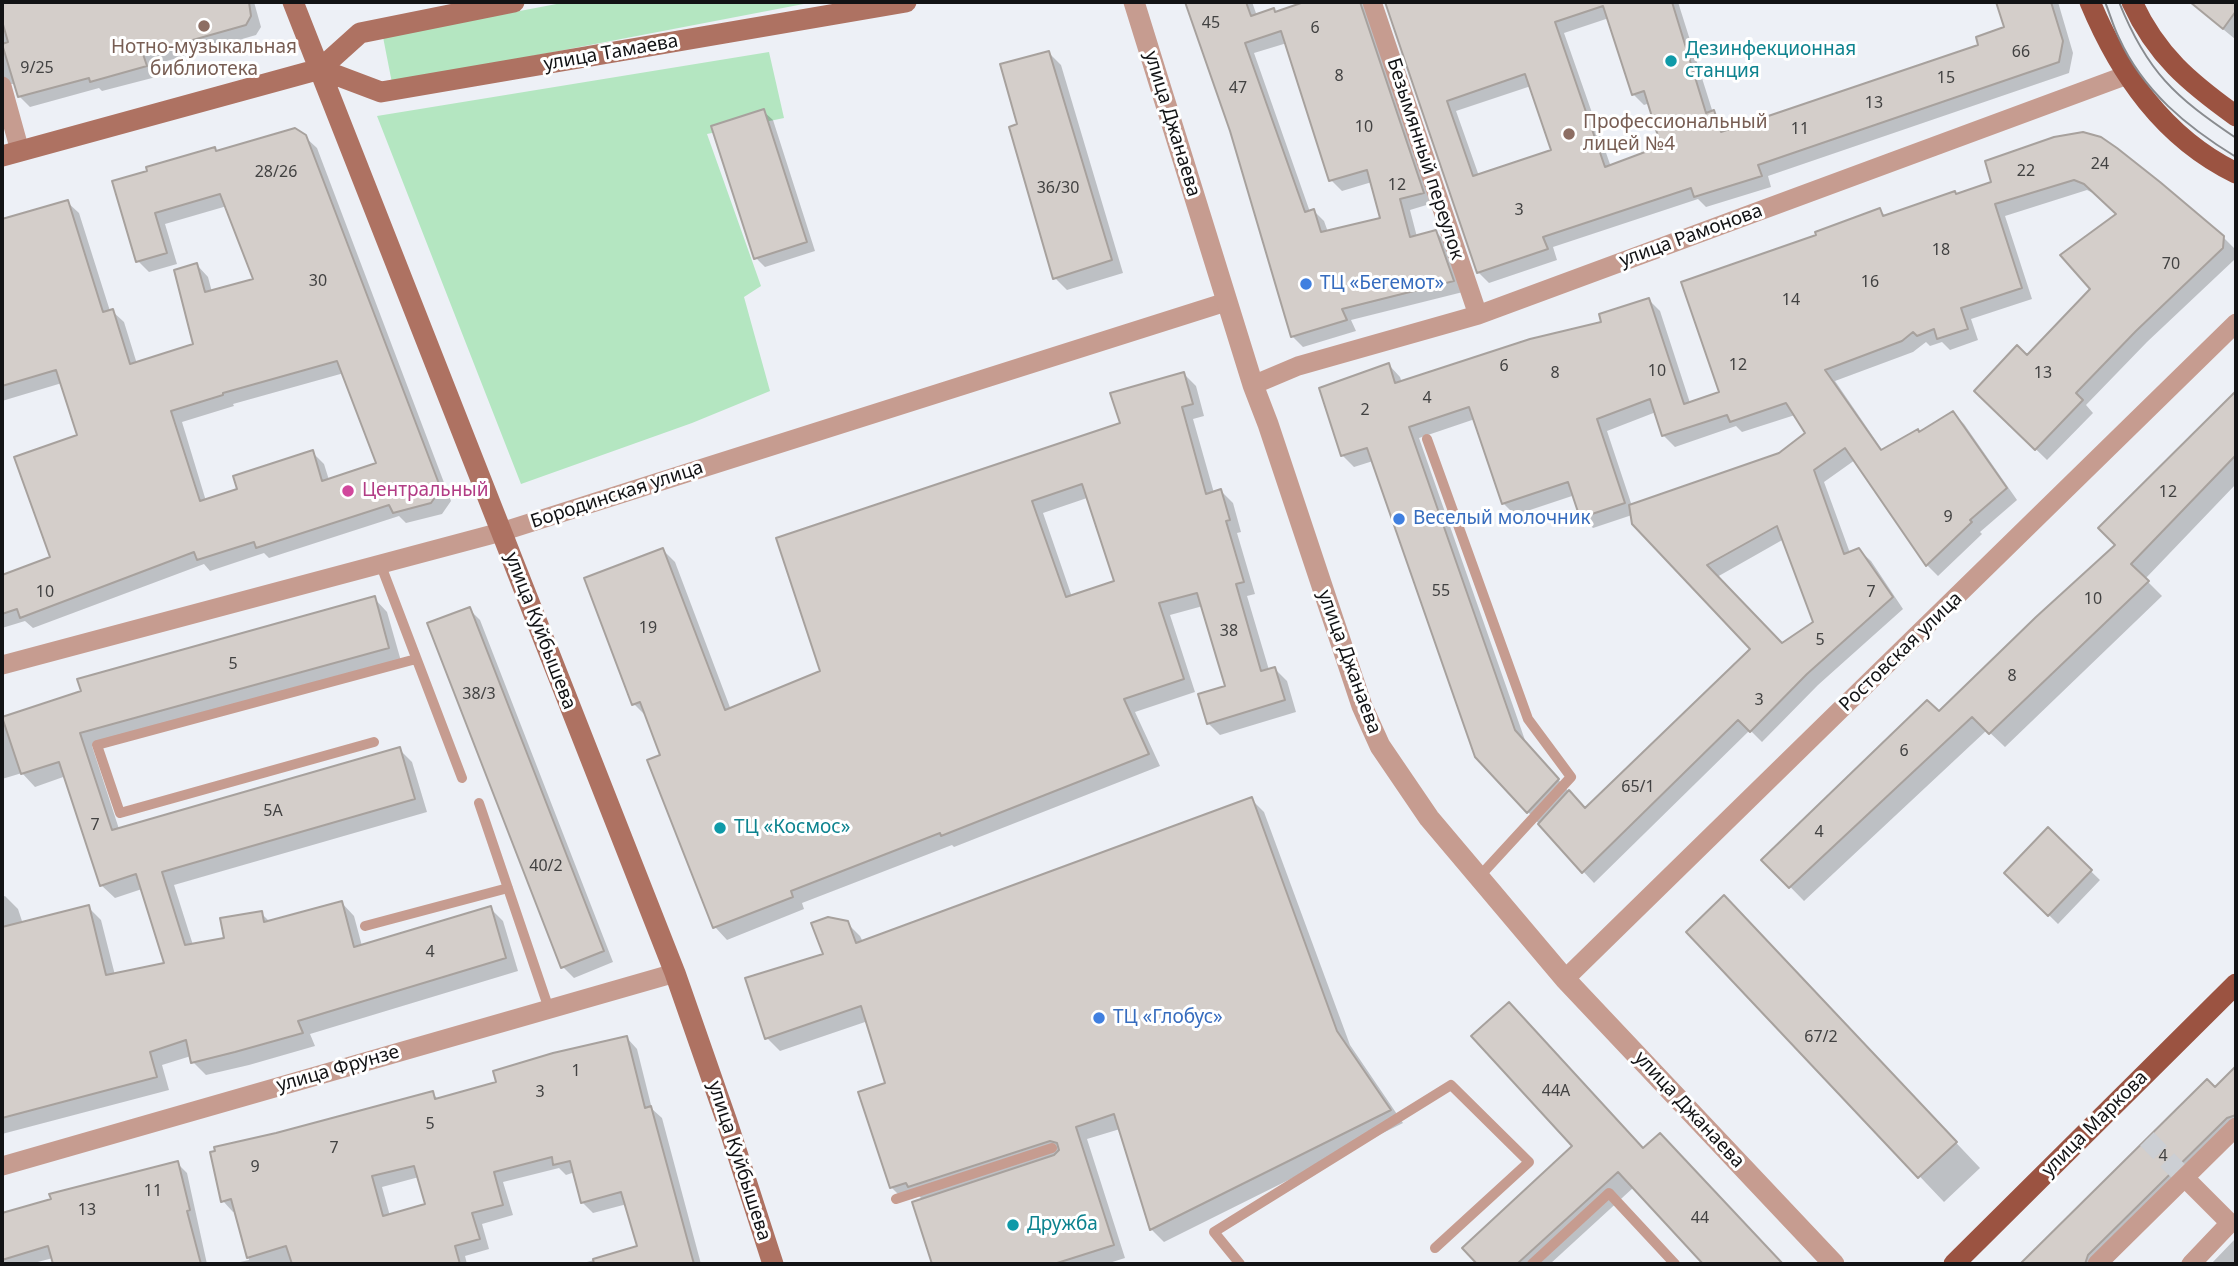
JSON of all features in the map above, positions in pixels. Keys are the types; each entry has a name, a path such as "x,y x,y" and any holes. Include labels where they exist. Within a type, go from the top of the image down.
{"main road":[{"name":"улица Куйбышева","path":"293,2 675,973 773,1264"},
{"path":"11,153 320,69 360,33 514,2"},
{"name":"улица Тамаева","path":"320,69 381,92 906,2"},
{"path":"2090,2 2106,39 2127,75 2166,123 2220,165 2236,173"},
{"path":"2133,2 2138,16 2166,59 2200,90 2236,116"},
{"name":"улица Маркова","path":"1954,1264 2236,984"}],"street":[{"name":"улица Джанаева","path":"1134,2 1253,385 1362,706 1380,746 1429,818 1565,979 1834,1264"},
{"name":"Безымянный переулок","path":"1372,2 1478,315"},
{"name":"улица Рамонова","path":"1253,385 1298,366 1478,315 2127,75"},
{"path":"2,86 11,153"},
{"name":"Бородинская улица","path":"2,665 501,532 1226,302"},
{"name":"Ростовская улица","path":"1565,979 2236,323"},
{"name":"улица Фрунзе","path":"2,1166 675,973"},
{"path":"2096,1264 2236,1127"},
{"path":"2185,1178 2233,1219 2191,1264"}],"lane":[{"path":"1427,439 1528,719 1571,777 1479,877"},
{"path":"380,563 462,778"},
{"path":"374,742 120,813 97,745 416,659"},
{"path":"479,803 549,1009"},
{"path":"365,926 508,888"},
{"path":"1240,1264 1214,1232 1451,1085 1529,1162 1435,1248"},
{"path":"896,1199 1052,1148"},
{"path":"1532,1264 1609,1193 1675,1264"}],"green space":[{"path":"567,2 814,2 392,83 383,37"},
{"path":"769,52 784,118 707,134 761,286 744,297 770,391 692,423 521,484 377,116"}],"building":[{"path":"2,2 249,2 251,16 246,25 143,54 147,66 90,82 89,78 18,97 2,44 8,42 2,21"},
{"path":"1185,2 1246,2 1251,16 1274,8 1275,12 1304,2 1360,2 1424,193 1400,199 1410,237 1436,230 1454,281 1342,309 1347,320 1291,337 1230,131","holes":["1281,31 1329,181 1367,170 1380,218 1321,232 1314,209 1305,212 1245,43"]},
{"path":"1385,2 1672,2 1706,113 1714,110 1721,132 1978,45 1976,37 2004,27 1996,2 2051,2 2063,41 2059,62 1758,165 1762,176 1694,197 1691,188 1543,237 1548,249 1477,273","holes":["1603,6 1632,95 1644,91 1661,146 1605,167 1555,22","1525,74 1551,150 1473,176 1447,101"]},
{"path":"2190,2 2236,2 2236,11 2223,29"},
{"path":"1049,51 1112,260 1053,279 1009,127 1017,124 1000,64"},
{"path":"764,109 807,242 754,259 711,126"},
{"path":"295,128 306,135 441,489 431,503 393,513 389,505 256,548 254,542 197,560 194,552 20,618 17,609 2,614 2,575 50,557 14,457 77,435 56,370 2,386 2,219 68,200 103,312 113,309 130,364 193,344 174,270 197,263 205,292 253,279 220,194 155,213 167,253 136,262 112,181 147,171 146,167 215,147 216,151","holes":["337,361 376,463 322,481 313,450 233,476 237,489 200,501 171,411 223,393"]},
{"path":"2083,132 2101,137 2224,236 2223,248 2076,393 2083,400 2035,450 1974,391 2017,345 2027,355 2090,289 2060,255 2116,214 2084,184 2074,180 1995,204 2022,288 1961,308 1968,329 1937,339 1934,329 1917,336 1913,332 1902,341 1825,370 1881,450 1918,429 1919,432 1953,411 2007,488 1970,520 1972,522 1926,566 1845,448 1814,470 1844,554 1859,548 1893,597 1807,674 1750,732 1738,720 1582,873 1538,824 1569,790 1585,808 1750,649 1632,524 1629,505 1779,453 1805,433 1786,403 1730,422 1727,415 1662,436 1650,399 1597,419 1625,503 1580,518 1568,482 1502,504 1469,407 1409,427 1515,730 1559,779 1527,813 1475,757 1367,448 1341,456 1319,388 1389,363 1395,383 1530,339 1601,322 1599,314 1649,298 1684,404 1719,392 1681,282 1816,235 1815,232 1880,208 1883,216 1955,191 1956,194 1991,182 1985,161 2054,137","holes":["1777,526 1813,622 1782,643 1707,565"]},
{"path":"1184,372 1193,404 1182,407 1206,494 1221,489 1230,520 1226,521 1244,582 1236,584 1261,671 1275,667 1285,700 1207,724 1198,694 1225,686 1197,593 1159,603 1184,679 1124,699 1149,754 941,836 940,833 791,891 793,897 713,928 647,760 660,755 640,702 632,705 584,578 663,548 725,710 820,671 776,538 1120,423 1110,393","holes":["1082,484 1114,581 1066,597 1032,501"]},
{"path":"2236,391 2236,455 2131,564 2149,581 1989,734 1972,717 1789,888 1761,860 1927,700 1939,711 2115,545 2098,528"},
{"path":"375,596 389,648 80,733 112,830 400,747 415,799 162,872 185,945 224,938 220,918 262,911 264,922 342,901 354,947 491,906 506,958 298,1021 303,1033 235,1052 191,1063 186,1040 150,1052 157,1077 2,1118 2,927 89,905 106,975 164,963 136,874 100,886 59,762 21,774 2,717 81,691 77,679"},
{"path":"470,607 604,951 561,968 427,623"},
{"name":"ТЦ «Глобус»","path":"1252,797 1337,1031 1391,1110 1150,1230 1114,1114 1076,1127 1114,1245 1054,1264 932,1264 912,1202 1054,1155 1059,1150 1057,1143 1050,1141 908,1187 906,1183 890,1188 858,1092 885,1083 861,1006 765,1039 745,978 823,954 811,923 828,917 848,921 856,943"},
{"path":"2048,827 2092,870 2048,916 2004,873"},
{"path":"1724,895 1957,1142 1918,1178 1686,932"},
{"path":"1509,1002 1643,1148 1660,1133 1783,1264 1703,1264 1618,1172 1517,1264 1477,1264 1462,1248 1572,1146 1471,1036"},
{"path":"627,1036 645,1108 651,1106 694,1264 594,1264 593,1259 637,1246 621,1192 581,1203 570,1161 553,1165 552,1157 494,1172 503,1205 472,1213 480,1239 455,1246 460,1264 292,1264 286,1246 247,1258 231,1199 221,1202 210,1152 215,1151 214,1147 433,1091 435,1099 496,1082 493,1071 553,1053","holes":["414,1166 425,1204 383,1216 372,1176"]},
{"path":"2236,1066 2236,1115 2227,1118 2088,1255 2085,1264 2020,1264 2207,1079 2215,1087"},
{"path":"178,1161 190,1210 187,1211 201,1264 53,1264 48,1246 2,1260 2,1213 51,1199 49,1194"}],"tunnel":[{"path":"2147,1139 2185,1178"}],"tram line":[{"path":"2105,2 2129,57 2154,91 2200,133 2236,157"},
{"path":"2119,2 2141,47 2165,81 2196,109 2236,138"}],"place":[{"name":"Нотно-музыкальная библиотека","path":"204,26"},
{"name":"Дезинфекционная станция","path":"1671,61"},
{"name":"Профессиональный лицей №4","path":"1569,134"},
{"name":"ТЦ «Бегемот»","path":"1306,284"},
{"name":"Центральный","path":"348,491"},
{"name":"Веселый молочник","path":"1399,519"},
{"name":"ТЦ «Космос»","path":"720,828"},
{"name":"ТЦ «Глобус»","path":"1099,1018"},
{"name":"Дружба","path":"1013,1225"}]}
